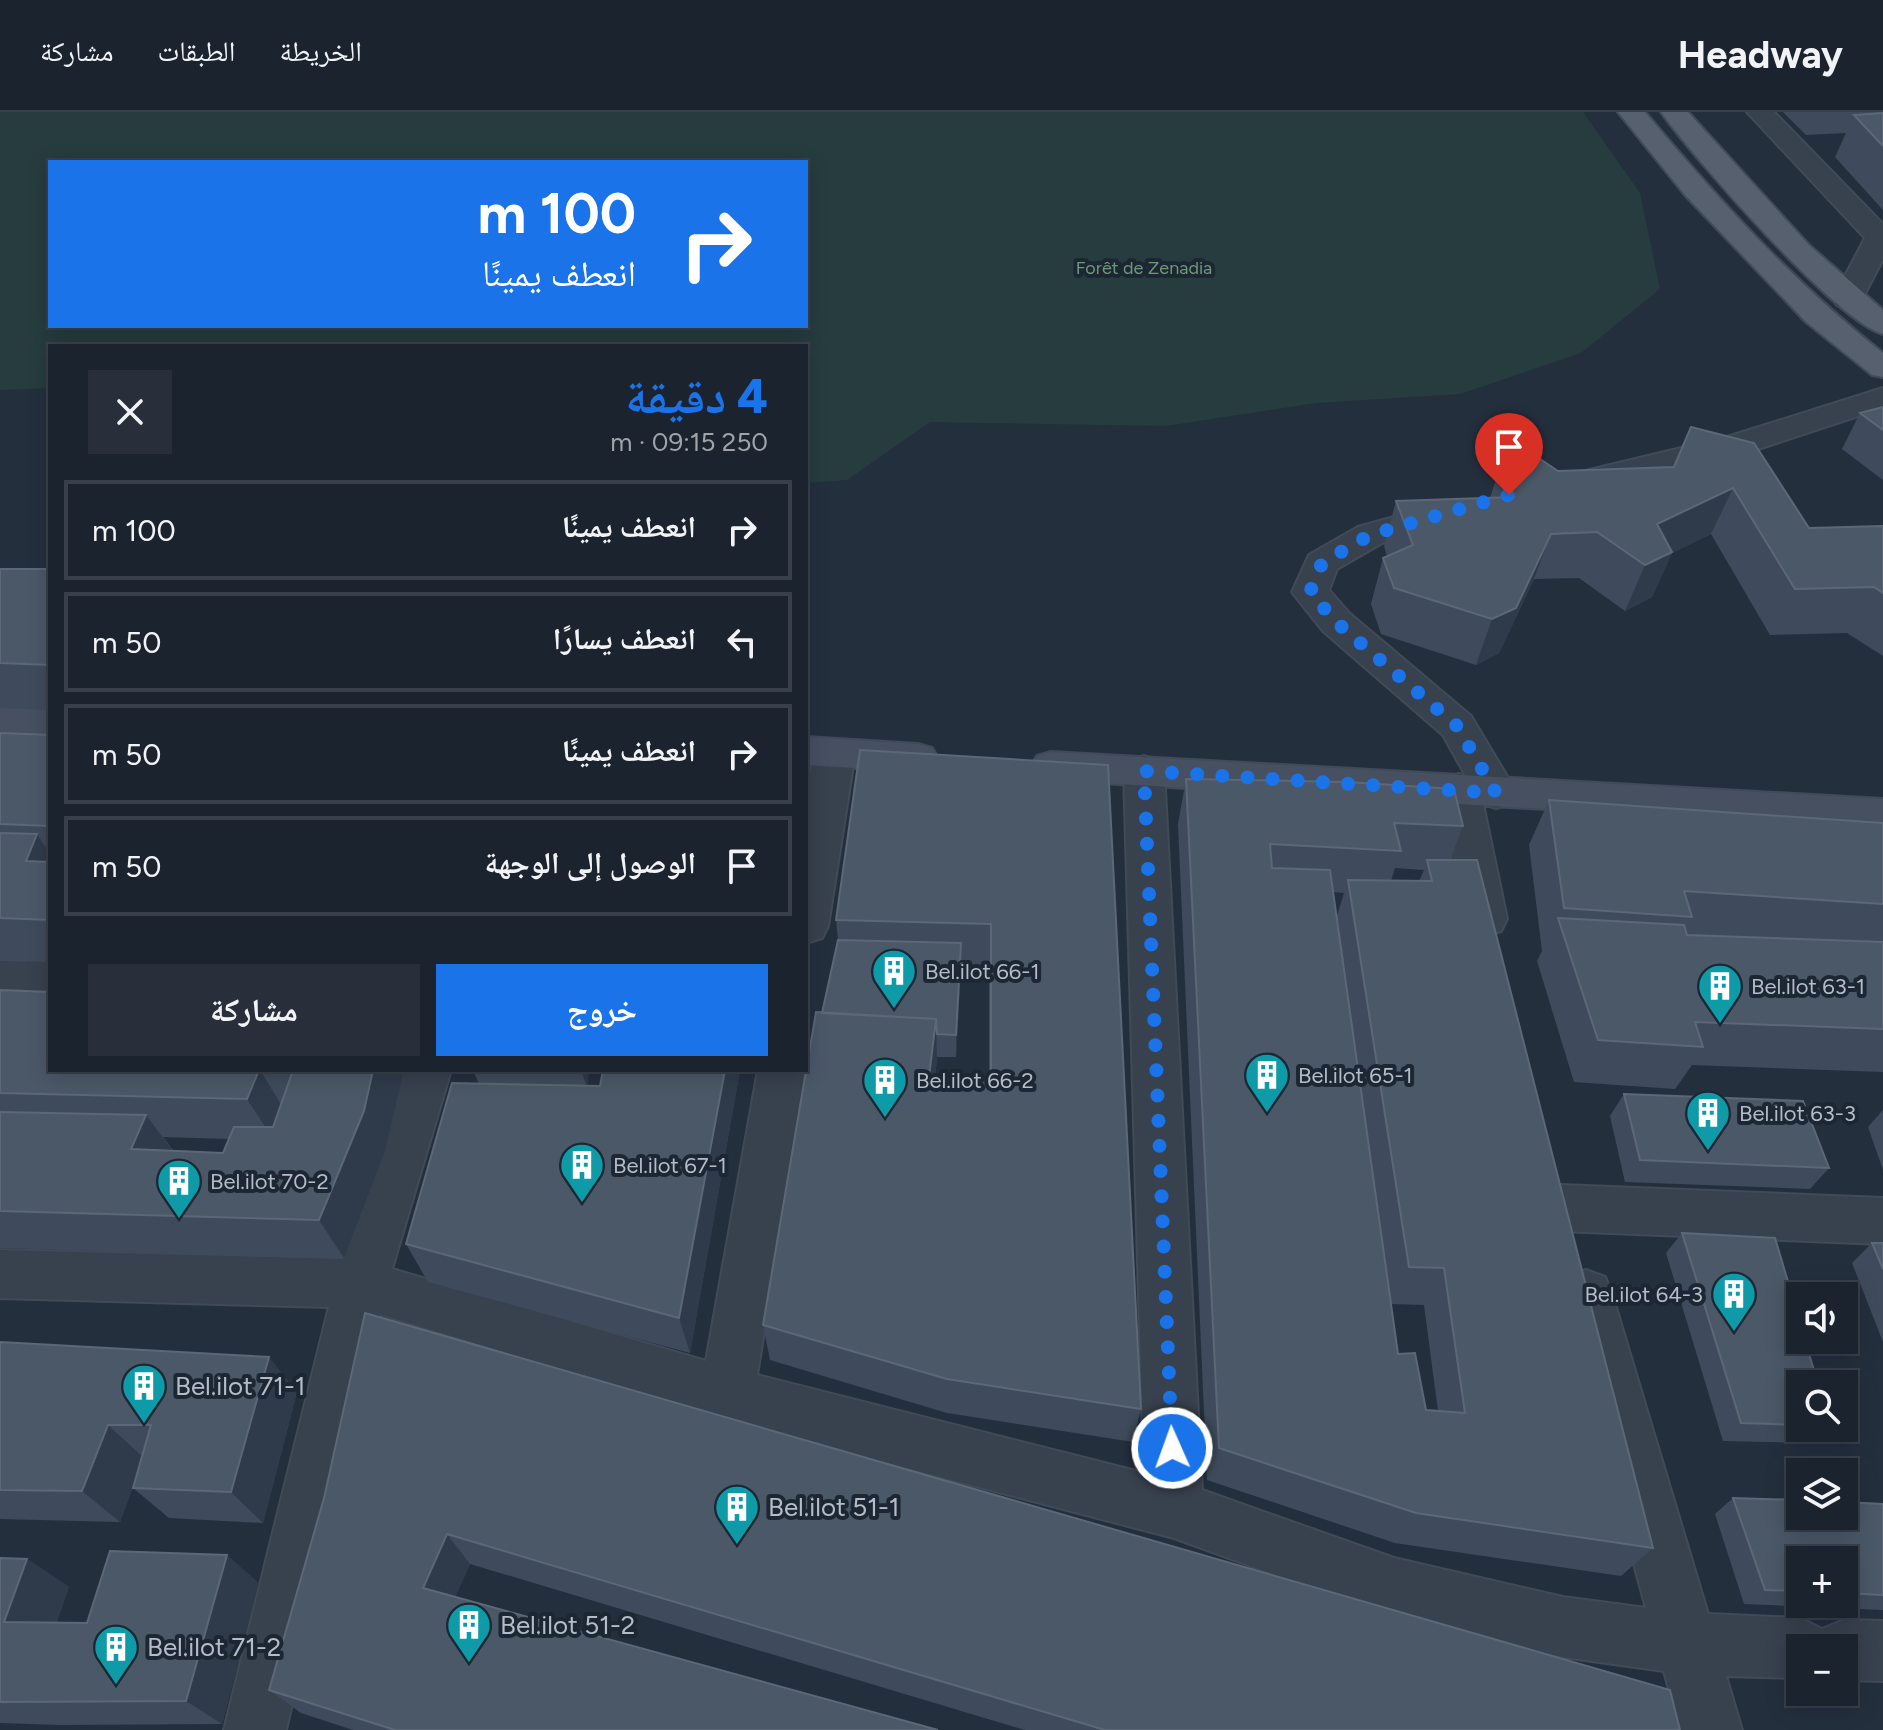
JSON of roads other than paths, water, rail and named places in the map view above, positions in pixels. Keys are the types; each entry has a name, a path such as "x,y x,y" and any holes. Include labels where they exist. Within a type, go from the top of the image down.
{"main road":[{"path":"1631,112 1695,189 1817,316 1883,368"},
{"path":"1674,112 1758,210 1848,299 1883,325"}],"street":[{"path":"1760,112 1880,237 1848,299"},
{"path":"1555,487 1646,469 1737,445 1883,398"},
{"path":"1481,503 1370,535 1322,563 1310,592 1336,622 1457,726 1478,791 1482,907 1498,967"},
{"path":"0,721 48,722"},
{"path":"808,903 821,752 959,760"},
{"path":"1021,764 1883,814"},
{"path":"1144,771 1174,1509"},
{"path":"0,973 48,974"},
{"path":"255,1730 361,1284 426,1072"},
{"path":"727,1394 782,1072"},
{"path":"1711,1730 1556,1185 1883,1221"},
{"path":"0,1274 361,1284 727,1394 1174,1509 1394,1588 1563,1627 1687,1644 1786,1648"},
{"path":"1858,1650 1883,1651"}],"place":[{"name":"Bel.ilot 66-1","path":"894,1010"},
{"name":"Bel.ilot 63-1","path":"1720,1025"},
{"name":"Bel.ilot 65-1","path":"1267,1114"},
{"name":"Bel.ilot 66-2","path":"885,1119"},
{"name":"Bel.ilot 63-3","path":"1708,1152"},
{"name":"Bel.ilot 67-1","path":"582,1204"},
{"name":"Bel.ilot 70-2","path":"179,1220"},
{"name":"Bel.ilot 64-3","path":"1734,1333"},
{"name":"Bel.ilot 71-1","path":"144,1425"},
{"name":"Bel.ilot 51-1","path":"737,1546"},
{"name":"Bel.ilot 51-2","path":"469,1664"},
{"name":"Bel.ilot 71-2","path":"116,1686"}],"park label":[{"name":"Forêt de Zenadia","path":"1144,268"}]}
